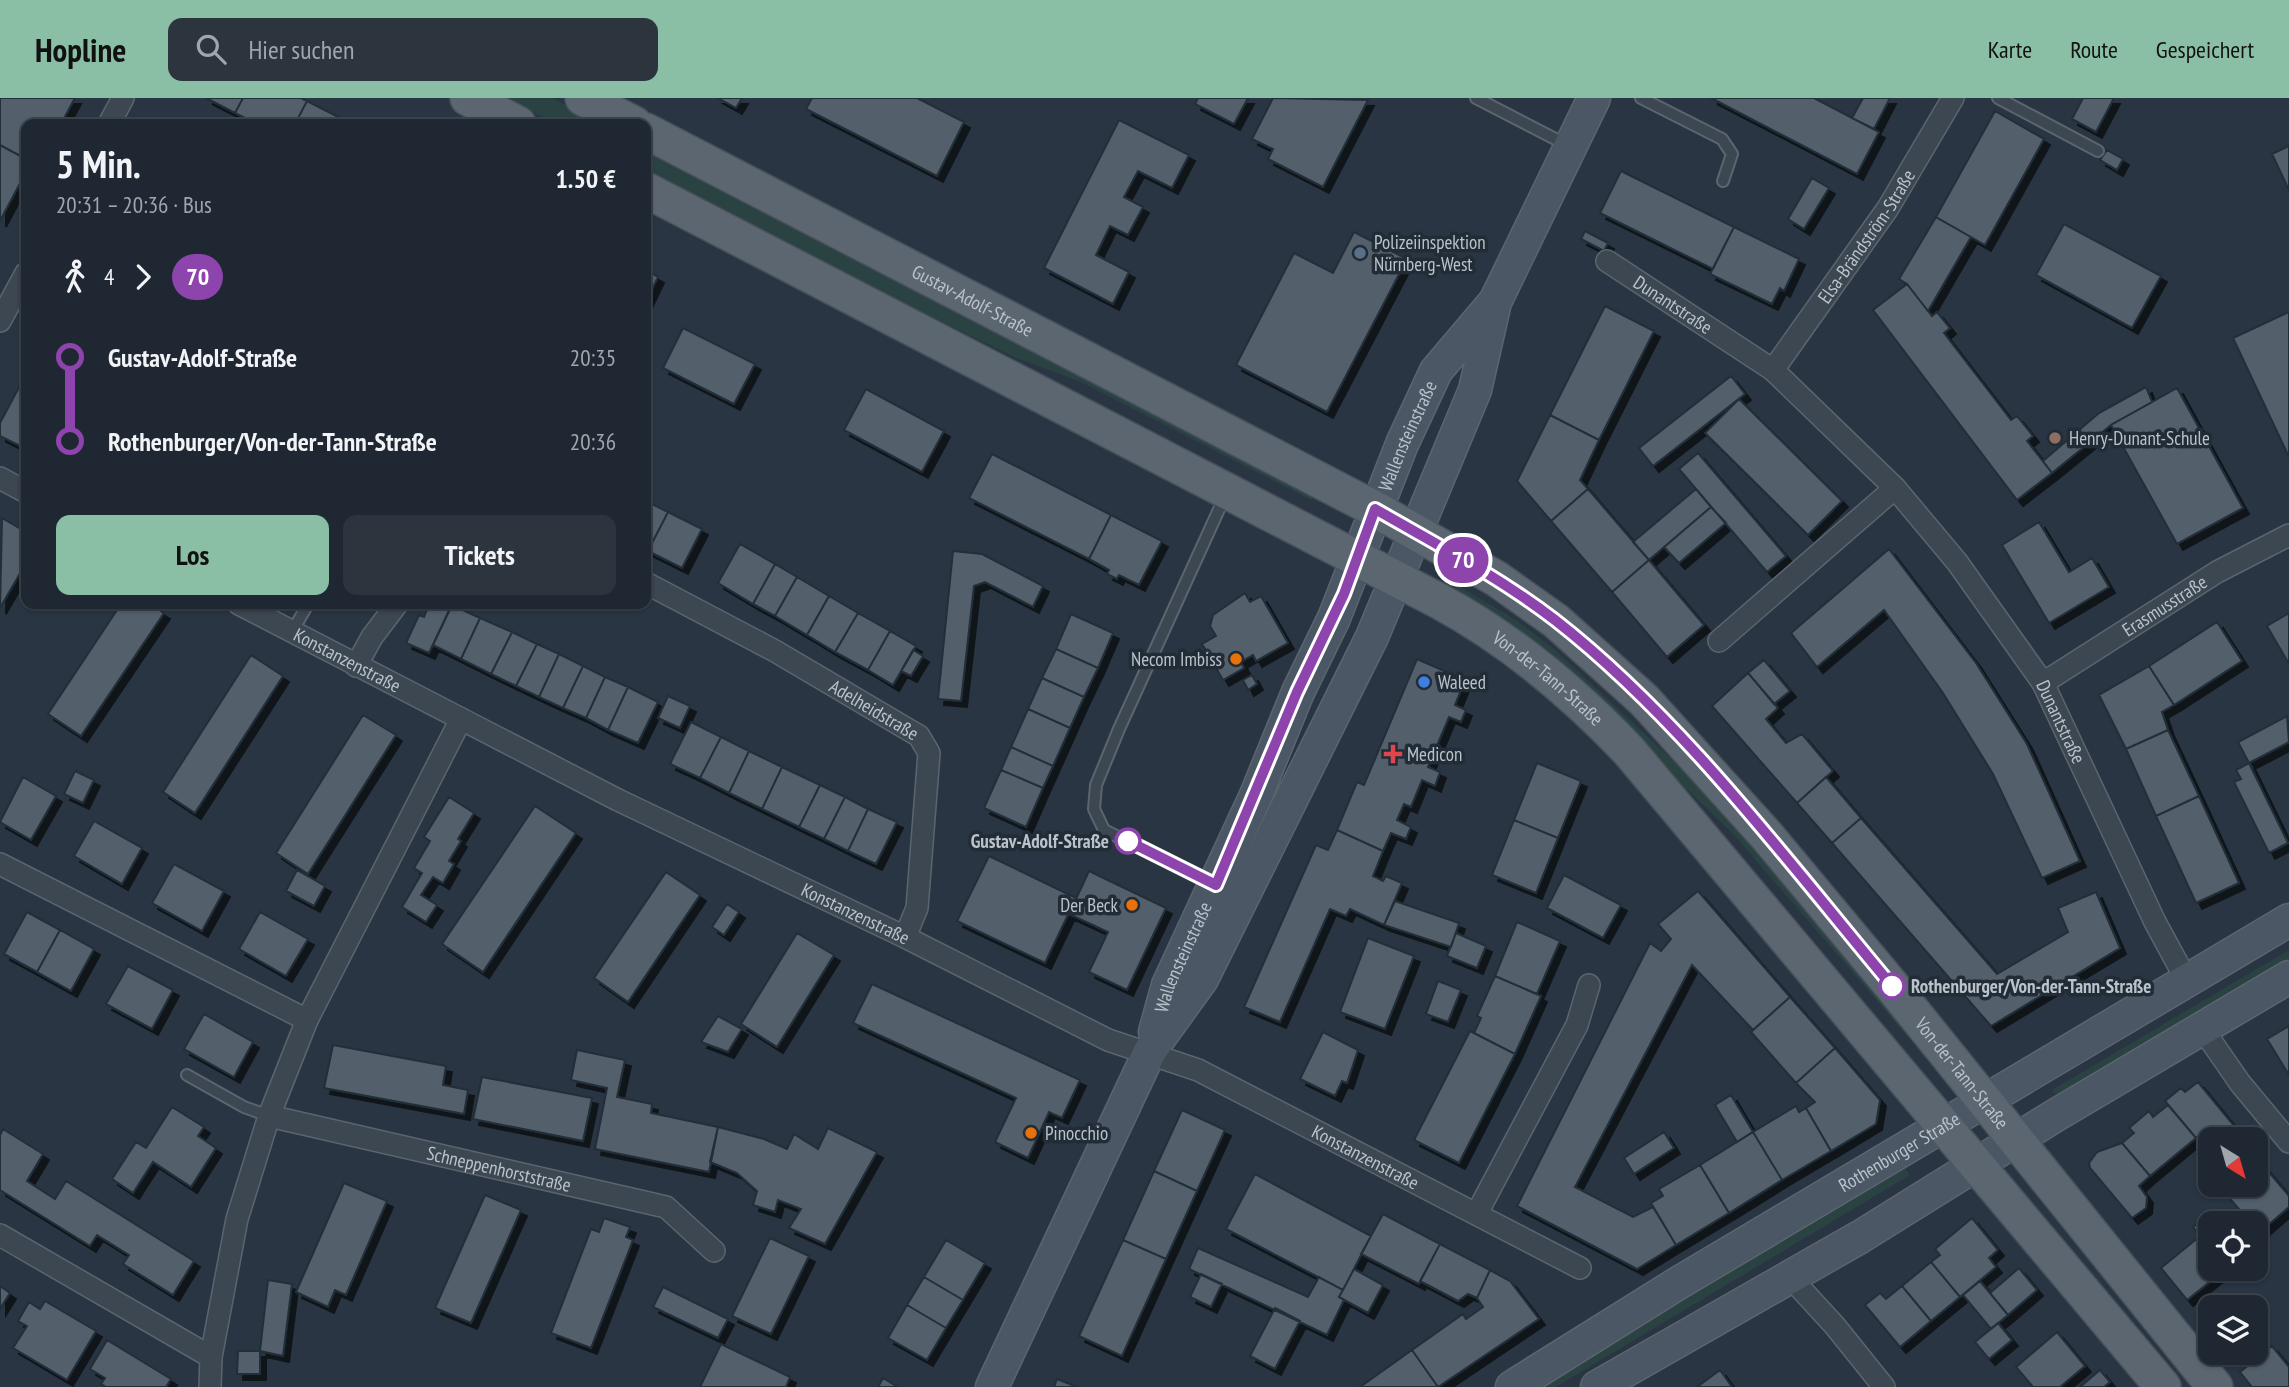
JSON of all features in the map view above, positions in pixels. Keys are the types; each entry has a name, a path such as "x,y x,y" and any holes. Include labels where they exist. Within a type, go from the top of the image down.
{"main road":[{"path":"468,98 508,119"},
{"path":"583,98 624,119"},
{"name":"Gustav-Adolf-Straße","path":"651,134 1375,509"},
{"path":"651,193 1358,560"},
{"name":"Von-der-Tann-Straße","path":"1375,509 1528,600 1620,676 1767,836 2215,1387"},
{"name":"Von-der-Tann-Straße","path":"1358,560 1449,607 1501,640 1549,674 1605,726 1667,795 2163,1387"}],"street":[{"path":"112,119 123,98"},
{"name":"Wallensteinstraße","path":"992,1387 1150,1051 1168,985 1230,890 1397,580 1475,390 1495,302 1594,98"},
{"name":"Elsa-Brändström-Straße","path":"1773,370 1888,208 1953,98"},
{"name":"Dunantstraße","path":"1606,261 1773,370 1895,488 1957,562 2043,683 2155,922 2187,981"},
{"path":"0,321 21,282"},
{"name":"Wallensteinstraße","path":"1230,890 1358,560 1375,509 1436,371 1495,302"},
{"path":"0,478 21,489"},
{"path":"1719,641 1895,488"},
{"name":"Erasmusstraße","path":"2043,683 2217,572 2289,535"},
{"name":"Adelheidstraße","path":"651,586 775,651 919,736 929,753 917,908 905,937"},
{"name":"Konstanzenstraße","path":"248,609 630,806 905,937 1108,1040 1150,1051 1198,1070 1580,1268"},
{"path":"356,666 372,637 393,609"},
{"path":"210,1387 211,1357 237,1219 270,1116 307,1020 461,719"},
{"path":"0,864 307,1020"},
{"name":"Rothenburger Straße","path":"1512,1387 1942,1126 2289,920"},
{"path":"1604,1385 1976,1167 2289,976"},
{"path":"1477,1213 1577,1025 1589,985"},
{"path":"2202,1028 2239,1083 2289,1142"},
{"name":"Schneppenhorststraße","path":"270,1116 666,1207 714,1251"},
{"path":"0,1236 211,1357"},
{"path":"1790,1278 1835,1326 1884,1387"}],"lane":[{"path":"1476,98 1570,146"},
{"path":"1641,98 1722,139 1732,154 1723,181"},
{"path":"1998,98 2098,150"},
{"path":"1227,491 1119,729 1096,785 1094,808 1104,830 1230,890"},
{"path":"292,632 305,609"},
{"path":"187,1074 244,1107 270,1116"}],"green space":[{"path":"505,98 552,98 594,119 546,119"},
{"path":"651,148 1315,492 1311,500 1081,382 1016,358 872,288 651,173"},
{"path":"1457,585 1516,620 1554,649 1721,805 1933,1058 1929,1061 1733,834 1671,774 1454,593"},
{"path":"2289,950 2289,959 2058,1098 2052,1090"},
{"path":"1903,1165 1910,1175 1556,1387 1538,1387"}],"building":[{"path":"0,98 75,98 64,119 21,119 21,156 0,145"},
{"path":"206,98 243,98 235,113"},
{"path":"243,98 301,98 307,101 298,119 247,119 235,113"},
{"path":"718,98 742,98 736,108"},
{"path":"812,98 917,98 964,122 937,176 806,109"},
{"path":"1198,98 1248,98 1234,124 1195,104"},
{"path":"1273,98 1368,100 1323,187 1268,159 1273,149 1252,139"},
{"path":"1711,98 1814,98 1879,132 1857,174"},
{"path":"1863,98 1890,98 1874,129 1852,118"},
{"path":"2083,98 2114,98 2096,132 2072,119"},
{"path":"307,101 342,119 298,119"},
{"path":"1995,111 2044,139 1985,245 1936,217"},
{"path":"1119,120 1189,155 1172,188 1138,171 1124,197 1143,207 1128,235 1110,226 1096,255 1129,272 1113,304 1044,268"},
{"path":"0,145 21,156 21,181 0,221"},
{"path":"2289,146 2289,190 2272,154"},
{"path":"2107,150 2123,159 2117,170 2100,160"},
{"path":"1621,171 1734,227 1713,269 1600,213"},
{"path":"1812,178 1829,188 1804,229 1788,219"},
{"path":"1936,217 1971,237 1928,311 1907,284 1899,279"},
{"path":"2064,224 2161,276 2132,328 2036,275"},
{"path":"1734,227 1799,259 1784,291 1780,288 1772,304 1710,274"},
{"path":"1585,231 1608,243 1604,251 1581,239"},
{"path":"1354,232 1407,259 1327,412 1236,365 1294,253 1333,273"},
{"path":"651,273 658,277 651,292"},
{"path":"1907,284 1932,316 1937,312 1950,328 1944,333 2011,420 2017,416 2033,436 2027,441 2052,473 2017,500 1873,310"},
{"path":"1605,306 1654,331 1599,440 1550,415"},
{"path":"2289,312 2289,457 2233,338"},
{"path":"683,328 755,364 734,404 663,368"},
{"path":"1731,376 1745,394 1653,466 1639,448"},
{"path":"21,383 21,446 0,436 0,423"},
{"path":"2146,387 2152,402 2111,425 2052,473 2043,461 2099,413"},
{"path":"2177,388 2243,508 2177,544 2111,425"},
{"path":"866,389 944,431 922,472 844,430"},
{"path":"1739,399 1842,501 1808,535 1705,433"},
{"path":"1550,415 1599,440 1580,480 1588,489 1551,521 1517,481"},
{"path":"1698,453 1786,556 1767,572 1679,469"},
{"path":"992,454 1111,515 1089,559 969,498"},
{"path":"1588,489 1649,560 1612,592 1551,521"},
{"path":"1696,489 1711,507 1649,560 1633,542"},
{"path":"651,504 668,512 651,545"},
{"path":"1711,507 1726,523 1679,563 1664,547"},
{"path":"668,512 702,529 682,568 651,552 651,545"},
{"path":"1111,515 1162,541 1139,585 1119,575 1117,579 1107,574 1109,570 1089,559"},
{"path":"2,518 21,529 21,572 0,608"},
{"path":"2039,522 2069,572 2092,558 2109,587 2049,623 2002,545"},
{"path":"740,544 775,564 753,604 718,583"},
{"path":"1889,549 1976,663 2027,744 2080,861 2042,878 1993,774 1943,693 1884,610 1817,667 1791,633"},
{"path":"953,551 982,554 1043,586 1033,607 985,582 974,586 961,701 938,699"},
{"path":"1649,560 1704,625 1667,657 1612,592"},
{"path":"775,564 797,577 775,616 753,604"},
{"path":"797,577 829,596 807,635 775,616"},
{"path":"1245,593 1250,602 1261,596 1288,643 1256,661 1253,655 1241,662 1244,668 1223,680 1202,644 1216,636 1210,626 1213,615"},
{"path":"829,596 858,613 835,652 807,635"},
{"path":"118,609 158,609 164,613 81,736 48,714"},
{"path":"427,609 450,609 429,653 406,643 419,615 424,617"},
{"path":"450,609 461,609 480,618 461,659 433,645"},
{"path":"858,613 890,631 868,670 835,652"},
{"path":"2289,613 2289,664 2267,626"},
{"path":"1071,614 1113,633 1098,668 1056,649"},
{"path":"480,618 512,632 491,674 461,659"},
{"path":"2217,622 2242,661 2174,705 2149,666"},
{"path":"890,631 916,646 893,685 868,670"},
{"path":"512,632 537,644 516,686 491,674"},
{"path":"537,644 559,654 539,697 516,686"},
{"path":"1056,649 1098,668 1084,697 1042,678"},
{"path":"913,650 923,656 911,676 901,671"},
{"path":"559,654 583,666 563,708 539,697"},
{"path":"251,655 283,676 195,813 163,792"},
{"path":"1417,659 1465,680 1455,705 1466,710 1461,722 1449,717 1428,767 1440,772 1435,786 1422,780 1411,807 1404,804 1397,820 1411,827 1406,839 1391,833 1383,851 1337,830 1357,782 1364,785"},
{"path":"1764,660 1790,691 1774,704 1748,673"},
{"path":"583,666 605,677 586,718 563,708"},
{"path":"2149,666 2174,705 2162,712 2168,730 2126,749 2099,695"},
{"path":"1748,673 1778,708 1766,719 1786,743 1802,734 1833,771 1797,803 1712,706"},
{"path":"1252,675 1257,684 1248,690 1243,680"},
{"path":"605,677 628,687 608,730 586,718"},
{"path":"1042,678 1084,697 1070,728 1028,709"},
{"path":"628,687 658,702 638,743 608,730"},
{"path":"668,696 690,706 680,728 658,718"},
{"path":"1028,709 1070,728 1053,766 1011,747"},
{"path":"363,715 396,735 308,874 276,853"},
{"path":"2287,716 2289,742 2249,763 2238,742"},
{"path":"691,722 721,737 700,778 670,764"},
{"path":"2168,730 2199,796 2156,816 2126,749"},
{"path":"721,737 749,751 729,793 700,778"},
{"path":"1011,747 1053,766 1043,788 1001,770"},
{"path":"749,751 782,767 762,809 729,793"},
{"path":"1537,763 1581,781 1558,838 1514,820"},
{"path":"2249,763 2288,843 2269,853 2234,782 2241,779 2236,770"},
{"path":"782,767 820,785 799,827 762,809"},
{"path":"1001,770 1043,788 1026,827 984,808"},
{"path":"75,771 94,780 83,803 64,794"},
{"path":"23,777 56,796 31,840 0,822"},
{"path":"1826,777 1861,818 1832,843 1797,803"},
{"path":"820,785 845,797 824,839 799,827"},
{"path":"2199,796 2239,883 2196,903 2156,816"},
{"path":"449,797 474,813 458,839 461,841 449,861 454,864 443,883 433,877 421,895 437,905 426,922 402,907 422,873 414,868 430,841 424,837"},
{"path":"845,797 868,809 848,851 824,839"},
{"path":"535,806 576,833 483,972 442,944"},
{"path":"868,809 897,822 876,864 848,851"},
{"path":"1861,818 1997,974 2068,932 2058,908 2096,892 2120,948 1991,1026 1832,843"},
{"path":"1514,820 1558,838 1536,893 1492,875"},
{"path":"94,821 142,848 122,884 74,856"},
{"path":"1337,830 1383,851 1373,876 1383,881 1386,876 1402,883 1384,925 1350,909 1346,916 1330,909 1280,1022 1244,1007 1316,845 1328,850"},
{"path":"989,856 1076,898 1045,963 957,921"},
{"path":"174,864 224,891 202,931 152,903"},
{"path":"297,870 325,886 314,906 286,891"},
{"path":"1089,871 1166,908 1127,990 1089,972 1108,932 1069,914"},
{"path":"666,872 700,895 628,1002 594,978"},
{"path":"1564,875 1621,905 1603,938 1547,908"},
{"path":"1698,891 1790,997 1753,1030 1692,965 1575,1187 1633,1217 1653,1207 1676,1245 1637,1269 1517,1206 1650,943 1661,951 1671,939 1658,924"},
{"path":"1395,901 1459,923 1451,947 1384,925"},
{"path":"727,904 739,912 724,935 712,927"},
{"path":"27,912 60,930 37,972 4,954"},
{"path":"260,912 308,939 286,976 239,949"},
{"path":"1517,922 1560,941 1537,994 1495,976"},
{"path":"60,930 94,949 71,991 37,972"},
{"path":"797,933 834,955 777,1047 741,1024"},
{"path":"1456,933 1486,946 1477,968 1447,956"},
{"path":"1368,938 1414,956 1385,1029 1340,1012"},
{"path":"128,966 173,990 152,1029 106,1004"},
{"path":"1495,976 1541,996 1515,1054 1474,1033 1481,1018 1477,1016"},
{"path":"1438,981 1461,990 1448,1022 1426,1014"},
{"path":"872,984 1080,1080 1062,1118 1049,1112 1028,1158 995,1142 1016,1098 853,1023"},
{"path":"1790,997 1835,1048 1796,1083 1751,1032"},
{"path":"204,1014 253,1042 234,1077 184,1049"},
{"path":"718,1016 742,1029 728,1052 701,1042"},
{"path":"2289,1026 2289,1075 2267,1039"},
{"path":"1470,1031 1515,1054 1459,1163 1414,1140"},
{"path":"1323,1032 1358,1050 1347,1083 1342,1081 1335,1096 1300,1079"},
{"path":"333,1045 446,1066 443,1085 468,1090 464,1114 324,1088"},
{"path":"1835,1048 1880,1100 1876,1124 1831,1151 1806,1108 1815,1102 1796,1083"},
{"path":"577,1050 625,1060 617,1097 652,1104 651,1113 718,1127 709,1172 595,1149 607,1088 571,1080"},
{"path":"482,1077 592,1098 583,1141 473,1119"},
{"path":"2198,1082 2235,1127 2198,1127 2196,1138 2165,1101 2181,1088 2185,1092"},
{"path":"1731,1095 1753,1132 1737,1142 1715,1105"},
{"path":"2168,1105 2196,1138 2150,1176 2122,1143 2134,1133 2129,1128 2149,1111 2153,1117"},
{"path":"1796,1106 1799,1112 1806,1108 1831,1151 1782,1180 1753,1132"},
{"path":"172,1107 204,1127 198,1136 216,1148 191,1187 153,1162 133,1193 112,1179 136,1142 146,1148"},
{"path":"1182,1110 1225,1130 1197,1191 1154,1171"},
{"path":"718,1127 764,1139 787,1149 794,1134 818,1149 828,1128 877,1152 825,1244 789,1228 801,1209 778,1200 775,1212 753,1205 757,1191 737,1173 710,1162"},
{"path":"3,1129 43,1154 27,1181 55,1199 66,1181 194,1261 173,1295 123,1264 129,1255 97,1235 90,1246 0,1190 0,1135"},
{"path":"1664,1132 1674,1148 1634,1174 1624,1158"},
{"path":"1753,1132 1782,1180 1729,1213 1700,1165"},
{"path":"2122,1143 2150,1176 2139,1186 2147,1197 2146,1208 2132,1218 2090,1168 2089,1163 2097,1152"},
{"path":"1700,1165 1729,1213 1676,1245 1651,1203 1663,1196 1659,1189"},
{"path":"1154,1171 1197,1191 1166,1259 1123,1240"},
{"path":"2268,1171 2289,1196 2289,1207 2268,1225 2268,1211 2241,1211 2228,1197 2268,1197"},
{"path":"1255,1174 1371,1236 1343,1290 1226,1229"},
{"path":"344,1183 387,1201 346,1295 335,1290 328,1307 296,1292"},
{"path":"485,1195 521,1210 471,1323 435,1308"},
{"path":"1383,1214 1440,1244 1419,1284 1361,1254"},
{"path":"604,1218 630,1227 626,1237 633,1240 591,1348 551,1333 591,1229 599,1232"},
{"path":"1972,1218 1998,1250 1989,1258 1996,1267 1960,1297 1931,1262 1940,1255 1935,1249"},
{"path":"770,1238 809,1256 771,1334 732,1316"},
{"path":"2198,1238 2198,1281 2211,1281 2187,1300 2161,1268"},
{"path":"946,1240 985,1263 963,1300 924,1277"},
{"path":"1123,1240 1166,1259 1122,1356 1079,1336"},
{"path":"1440,1244 1490,1270 1477,1298 1468,1294 1458,1301 1420,1281"},
{"path":"1198,1248 1308,1297 1319,1277 1343,1290 1339,1297 1344,1300 1327,1335 1189,1269"},
{"path":"1931,1262 1960,1297 1931,1321 1902,1286"},
{"path":"2019,1268 2037,1290 2008,1315 1990,1293"},
{"path":"1354,1269 1383,1285 1368,1313 1339,1297"},
{"path":"1490,1270 1510,1281 1539,1319 1438,1387 1412,1350 1463,1314 1466,1319 1483,1307 1477,1298"},
{"path":"1201,1274 1222,1284 1211,1307 1190,1297"},
{"path":"924,1277 963,1300 946,1328 907,1305"},
{"path":"268,1280 292,1284 283,1356 260,1351"},
{"path":"1980,1281 2008,1315 1991,1329 1963,1295"},
{"path":"0,1286 10,1293 0,1309"},
{"path":"1902,1286 1931,1321 1900,1347 1865,1305 1880,1293 1886,1299"},
{"path":"663,1287 728,1319 718,1338 653,1307"},
{"path":"45,1301 96,1331 67,1380 13,1348 27,1326 18,1321 29,1302 40,1309"},
{"path":"907,1305 946,1328 927,1360 888,1338"},
{"path":"1275,1308 1300,1321 1275,1369 1250,1356"},
{"path":"1998,1323 2012,1340 1989,1359 1975,1342"},
{"path":"2057,1332 2085,1366 2060,1387 2033,1387 2016,1367"},
{"path":"107,1340 171,1379 166,1387 106,1387 101,1384 105,1378 90,1369"},
{"path":"721,1344 790,1377 786,1387 700,1387"},
{"path":"2272,1346 2289,1367 2289,1387 2252,1387 2240,1372 2249,1365 2268,1365 2268,1349"},
{"path":"1412,1350 1438,1387 1360,1387"},
{"path":"238,1351 260,1351 260,1374 237,1374"},
{"path":"1720,1370 1732,1387 1697,1387"},
{"path":"2100,1370 2110,1382 2104,1387 2080,1387"},
{"path":"883,1378 898,1387 878,1387"},
{"path":"1057,1379 1077,1387 1054,1387"}],"bus line":[{"name":"70","path":"1128,841 1216,885 1297,692 1334,618 1375,509 1497,579 1528,600 1620,676 1767,836 1892,986"}],"place":[{"name":"Polizeiinspektion Nürnberg-West","path":"1360,253"},
{"name":"Henry-Dunant-Schule","path":"2055,438"},
{"name":"Necom Imbiss","path":"1236,659"},
{"name":"Waleed","path":"1424,682"},
{"name":"Medicon","path":"1393,754"},
{"name":"Gustav-Adolf-Straße","path":"1128,841"},
{"name":"Der Beck","path":"1132,905"},
{"name":"Rothenburger/Von-der-Tann-Straße","path":"1892,986"},
{"name":"Pinocchio","path":"1031,1133"}]}
